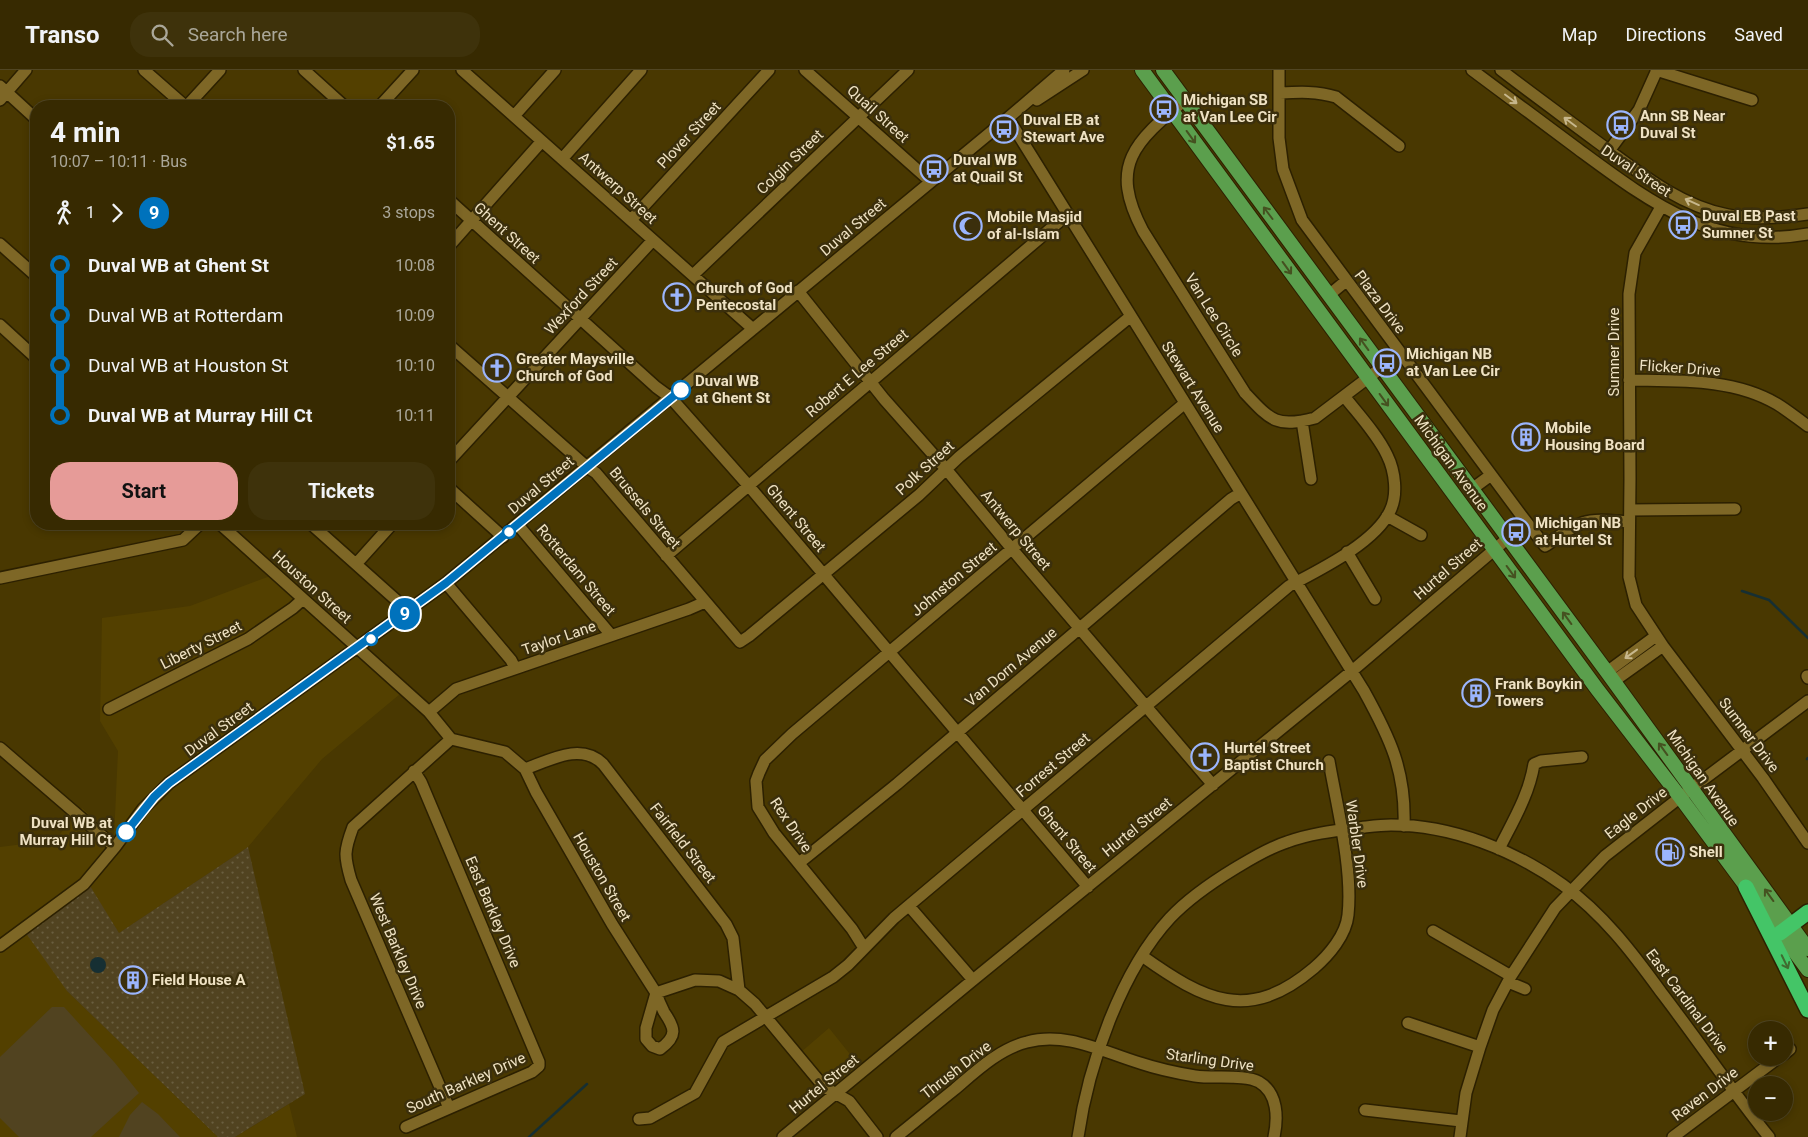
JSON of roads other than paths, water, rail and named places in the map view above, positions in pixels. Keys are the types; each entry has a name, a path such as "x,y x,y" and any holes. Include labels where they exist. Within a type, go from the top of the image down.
{"highway":[{"path":"1746,888 1808,1010"},
{"path":"1785,929 1808,912"}],"main road":[{"name":"Michigan Avenue","path":"1142,70 1597,689 1680,797 1746,888 1785,929 1808,949"},
{"name":"Michigan Avenue","path":"1163,70 1692,788 1785,929 1808,970"}],"street":[{"path":"26,70 2,93 30,114"},
{"path":"144,70 179,100"},
{"path":"192,100 220,70"},
{"path":"304,70 337,100"},
{"path":"386,100 413,70"},
{"name":"Antwerp Street","path":"462,70 753,329"},
{"path":"514,116 555,70"},
{"path":"562,159 641,70"},
{"name":"Plover Street","path":"631,220 769,70"},
{"name":"Quail Street","path":"805,70 930,181"},
{"name":"Colgin Street","path":"693,275 908,70"},
{"name":"Duval Street","path":"0,946 84,884 144,809 169,783 446,583 1064,70"},
{"name":"Duval Street","path":"1008,118 1083,70"},
{"name":"Plaza Drive","path":"1279,70 1279,138 1283,169 1302,220 1545,546 1583,522 1597,520 1629,522"},
{"name":"Duval Street","path":"1472,70 1636,191 1677,216 1727,233 1774,238 1808,234"},
{"name":"Duval Street","path":"1501,70 1638,172 1667,191 1701,207 1727,215 1756,218 1784,218 1808,214"},
{"path":"1636,191 1609,151 1639,110 1656,70 1752,100"},
{"path":"1279,93 1308,91 1336,97 1399,146"},
{"name":"Van Lee Circle","path":"1185,100 1139,144 1128,169 1126,183 1136,218 1245,394 1264,414 1274,420 1283,423 1302,421 1315,418 1381,368"},
{"name":"Stewart Avenue","path":"1008,118 1352,671 1382,724 1398,767 1404,792 1404,826"},
{"path":"455,239 542,141"},
{"name":"Ghent Street","path":"455,205 656,388 671,398 748,485 1088,887"},
{"name":"Sumner Drive","path":"1661,207 1635,253 1629,294 1629,577 1636,605 1656,636 1808,843"},
{"name":"Robert E Lee Street","path":"666,556 1068,214"},
{"name":"Wexford Street","path":"455,455 653,240"},
{"path":"0,244 30,271"},
{"path":"1328,296 1346,281"},
{"name":"Antwerp Street","path":"798,291 870,381 1213,785"},
{"path":"1339,310 1357,296"},
{"name":"Polk Street","path":"739,641 749,636 919,495 946,469 1131,316"},
{"path":"0,325 30,352"},
{"name":"Brussels Street","path":"455,350 596,473 739,641"},
{"name":"Flicker Drive","path":"1629,380 1700,381 1726,386 1756,394 1776,403 1808,426"},
{"name":"Forrest Street","path":"639,1119 650,1118 695,1093 724,1042 832,977 848,965 894,918 1289,586 1325,567 1378,529 1391,511 1395,485 1392,467 1380,443 1344,396"},
{"name":"Johnston Street","path":"834,699 1185,403"},
{"path":"1302,421 1311,479"},
{"path":"1472,490 1491,475"},
{"path":"455,494 502,537"},
{"name":"Van Dorn Avenue","path":"799,863 897,784 1231,500 1242,494"},
{"path":"1630,510 1735,510"},
{"path":"1387,516 1421,535"},
{"name":"Rotterdam Street","path":"518,524 611,635"},
{"path":"0,578 182,540 193,530"},
{"name":"Houston Street","path":"227,530 429,712 451,739 505,752 525,769 536,792 612,924 656,993 695,980 719,981 739,990"},
{"path":"318,530 396,599 408,612"},
{"path":"356,564 387,530"},
{"name":"Hurtel Street","path":"783,1137 1352,671 1508,538"},
{"path":"1347,552 1375,599"},
{"path":"446,583 511,660 515,668"},
{"name":"Liberty Street","path":"109,709 248,639 293,608 302,599"},
{"name":"Taylor Lane","path":"429,712 456,688 705,602"},
{"path":"1610,676 1656,636"},
{"path":"1610,676 1663,646"},
{"name":"Rex Drive","path":"834,699 774,750 765,760 756,781 758,807 774,832 852,929 864,948"},
{"name":"Eagle Drive","path":"1460,1137 1466,1093 1494,1010 1510,979 1556,908 1605,856 1808,701"},
{"name":"West Barkley Drive","path":"449,1108 351,880 345,858 347,844 353,827 451,739"},
{"path":"0,748 115,847"},
{"name":"Fairfield Street","path":"525,769 571,753 584,753 597,758 603,764 726,924 733,938 739,990"},
{"path":"1499,849 1522,804 1534,764 1541,761 1582,757"},
{"name":"Warbler Drive","path":"1142,956 1171,977 1194,990 1234,1001 1266,997 1286,989 1319,963 1333,948 1342,934 1348,917 1347,863 1330,761"},
{"name":"East Barkley Drive","path":"414,771 421,782 538,1057 539,1066"},
{"name":"East Cardinal Drive","path":"1078,1137 1080,1118 1099,1049 1133,969 1169,919 1187,902 1221,877 1285,842 1307,835 1390,825 1468,836 1499,849 1520,859 1571,892 1595,911 1616,934 1769,1137"},
{"path":"909,906 973,980"},
{"path":"1433,931 1525,989"},
{"path":"739,990 755,1004 824,1087 849,1101 876,1137"},
{"path":"1408,1023 1480,1047"},
{"name":"Thrush Drive","path":"896,1137 979,1069 1009,1049 1025,1042 1040,1038 1053,1038 1079,1042 1099,1049"},
{"name":"Starling Drive","path":"1099,1049 1140,1063 1178,1072 1203,1077 1245,1079 1259,1082 1272,1096 1276,1108 1274,1137"},
{"name":"South Barkley Drive","path":"406,1127 532,1072 539,1066"},
{"name":"Raven Drive","path":"1673,1137 1767,1066"},
{"path":"1365,1110 1461,1121"}],"water":[{"path":"98,957 104,959 106,965 104,971 98,973 92,971 90,965 92,959"}],"waterway":[{"path":"1742,591 1769,600 1808,638"},
{"path":"529,1137 587,1084"}],"place":[{"name":"Michigan SB at Van Lee Cir","path":"1164,109"},
{"name":"Ann SB Near Duval St","path":"1621,125"},
{"name":"Duval EB at Stewart Ave","path":"1004,129"},
{"name":"Duval WB at Quail St","path":"934,169"},
{"name":"Duval EB Past Sumner St","path":"1683,225"},
{"name":"Mobile Masjid of al-Islam","path":"968,226"},
{"name":"Church of God Pentecostal","path":"677,297"},
{"name":"Michigan NB at Van Lee Cir","path":"1387,363"},
{"name":"Greater Maysville Church of God","path":"497,368"},
{"name":"Duval WB at Ghent St","path":"681,390"},
{"name":"Mobile Housing Board","path":"1526,437"},
{"name":"Michigan NB at Hurtel St","path":"1516,532"},
{"name":"Frank Boykin Towers","path":"1476,693"},
{"name":"Hurtel Street Baptist Church","path":"1205,757"},
{"name":"Duval WB at Murray Hill Ct","path":"126,832"},
{"name":"Shell","path":"1670,852"},
{"name":"Field House A","path":"133,980"}]}
